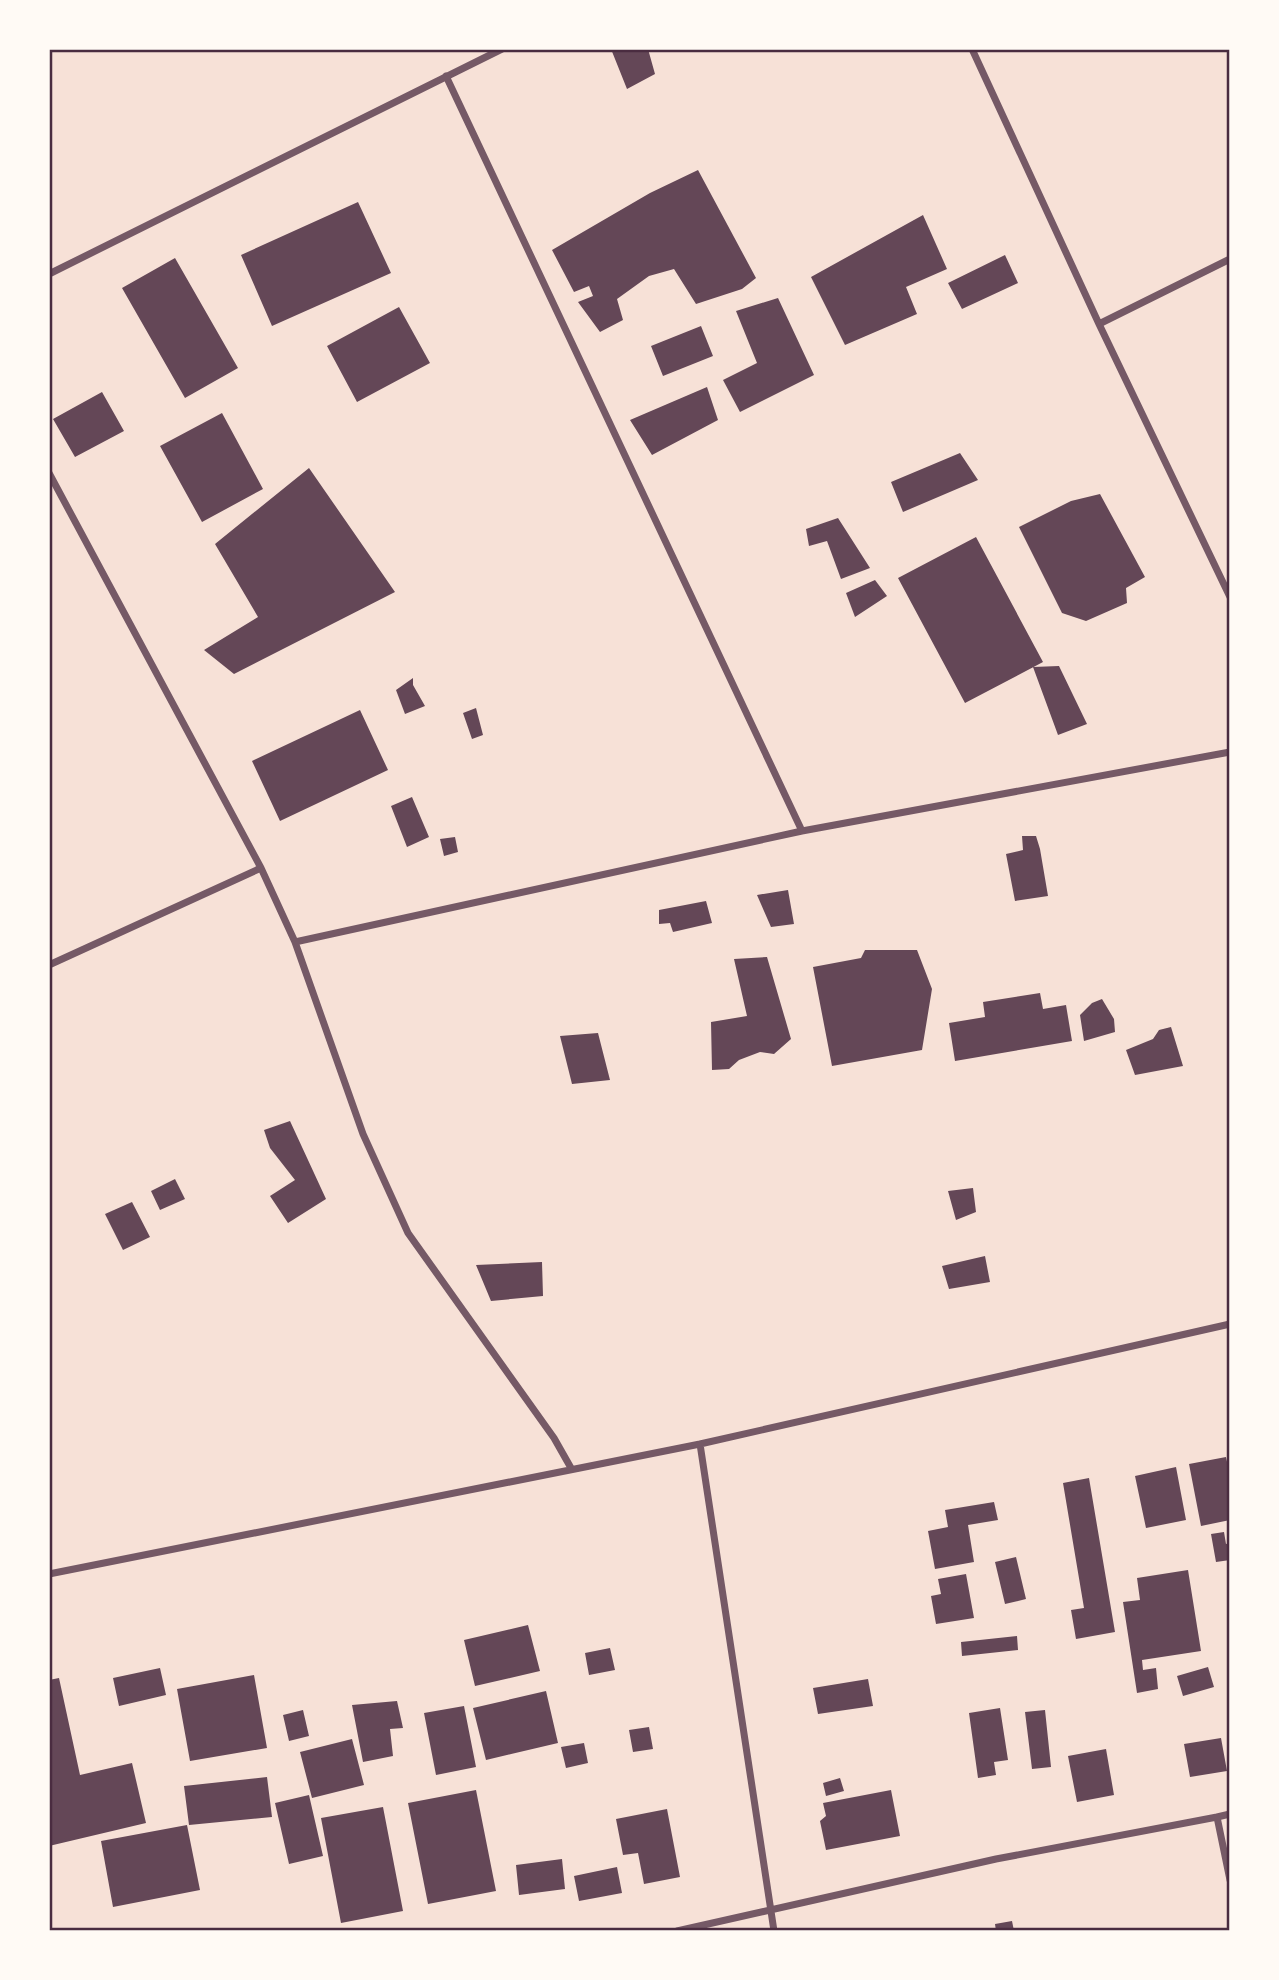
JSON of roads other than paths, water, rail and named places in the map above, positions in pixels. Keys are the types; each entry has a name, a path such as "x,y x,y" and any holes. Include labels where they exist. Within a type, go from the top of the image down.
{"street":[{"path":"49,274 502,49"},
{"path":"972,49 1230,597"},
{"path":"446,76 802,831"},
{"path":"1100,324 1230,259"},
{"path":"49,473 261,868 295,942 363,1134 408,1233 554,1438 571,1468"},
{"path":"295,942 802,831 1230,752"},
{"path":"49,965 261,868"},
{"path":"49,1574 700,1444 1230,1324"},
{"path":"700,1444 774,1931"},
{"path":"677,1931 996,1859 1230,1814"},
{"path":"1217,1817 1230,1880"}]}
